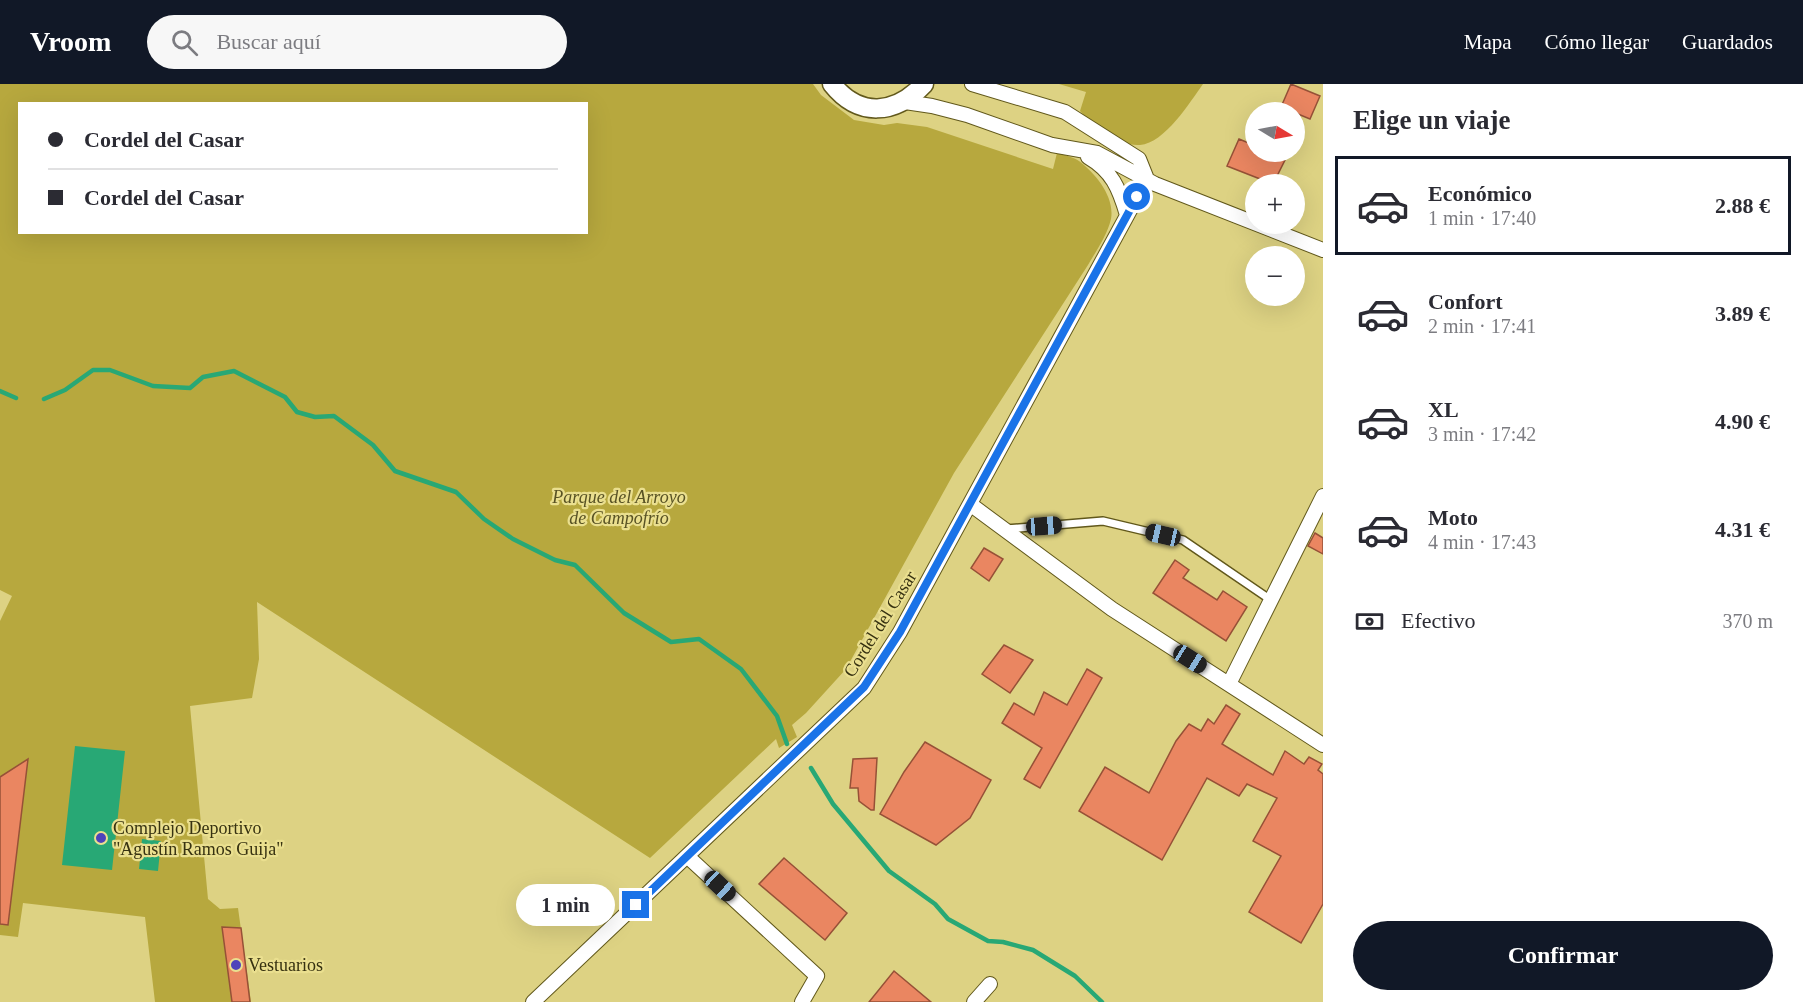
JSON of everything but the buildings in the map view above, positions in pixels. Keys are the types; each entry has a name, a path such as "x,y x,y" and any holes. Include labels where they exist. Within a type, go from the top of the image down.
{"main road":[{"path":"832,84 842,96 861,107 884,109 905,102 924,84"}],"street":[{"path":"972,84 1065,112 1139,159 1147,179"},
{"path":"905,102 932,105 1052,145 1097,153 1162,187 1323,250"},
{"path":"1073,148 1083,131 1082,123"},
{"path":"1073,148 1100,164 1116,183 1127,214"},
{"name":"Cordel del Casar","path":"533,1002 864,687 900,632 1147,179"},
{"path":"1229,684 1323,496"},
{"path":"970,504 1112,609 1323,745"},
{"path":"687,856 817,976 802,1002"},
{"path":"975,1002 990,984"}],"lane":[{"path":"1005,529 1103,521 1183,540 1271,600"}],"green space":[{"name":"Parque del Arroyo de Campofrío","path":"0,84 813,84 821,95 854,120 884,125 897,123 927,127 1053,169 1057,153 1071,157 1079,161 1098,179 1110,202 1111,219 1101,243 954,473 846,669 792,725 797,737 779,748 776,739 650,858 257,602 259,659 252,698 190,706 208,899 220,909 238,908 251,1002 155,1002 145,917 23,903 18,937 0,935 0,621 12,596 0,590"},
{"path":"1059,84 1203,84 1167,130 1149,143 1136,145 1128,144 1117,138 1094,124 1080,111 1086,92"}],"shaded area":[{"path":"75,746 125,751 112,870 62,865"},
{"path":"142,839 161,841 158,871 139,869"}],"waterway":[{"path":"44,399 65,390 93,370 110,370 153,386 190,388 203,377 234,371 285,397 297,412 315,417 334,416 373,445 395,471 456,492 484,519 513,539 555,560 575,565 624,613 671,642 699,639 741,669 777,716 787,744"},
{"path":"0,391 16,398"},
{"path":"811,768 833,804 889,871 935,904 948,919 988,941 1003,942 1033,950 1075,976 1102,1002"}],"place":[{"name":"Complejo Deportivo \"Agustín Ramos Guija\"","path":"101,838"},
{"name":"Vestuarios","path":"236,965"}],"route":[{"path":"636,905 864,687 900,632 1137,197"}]}
